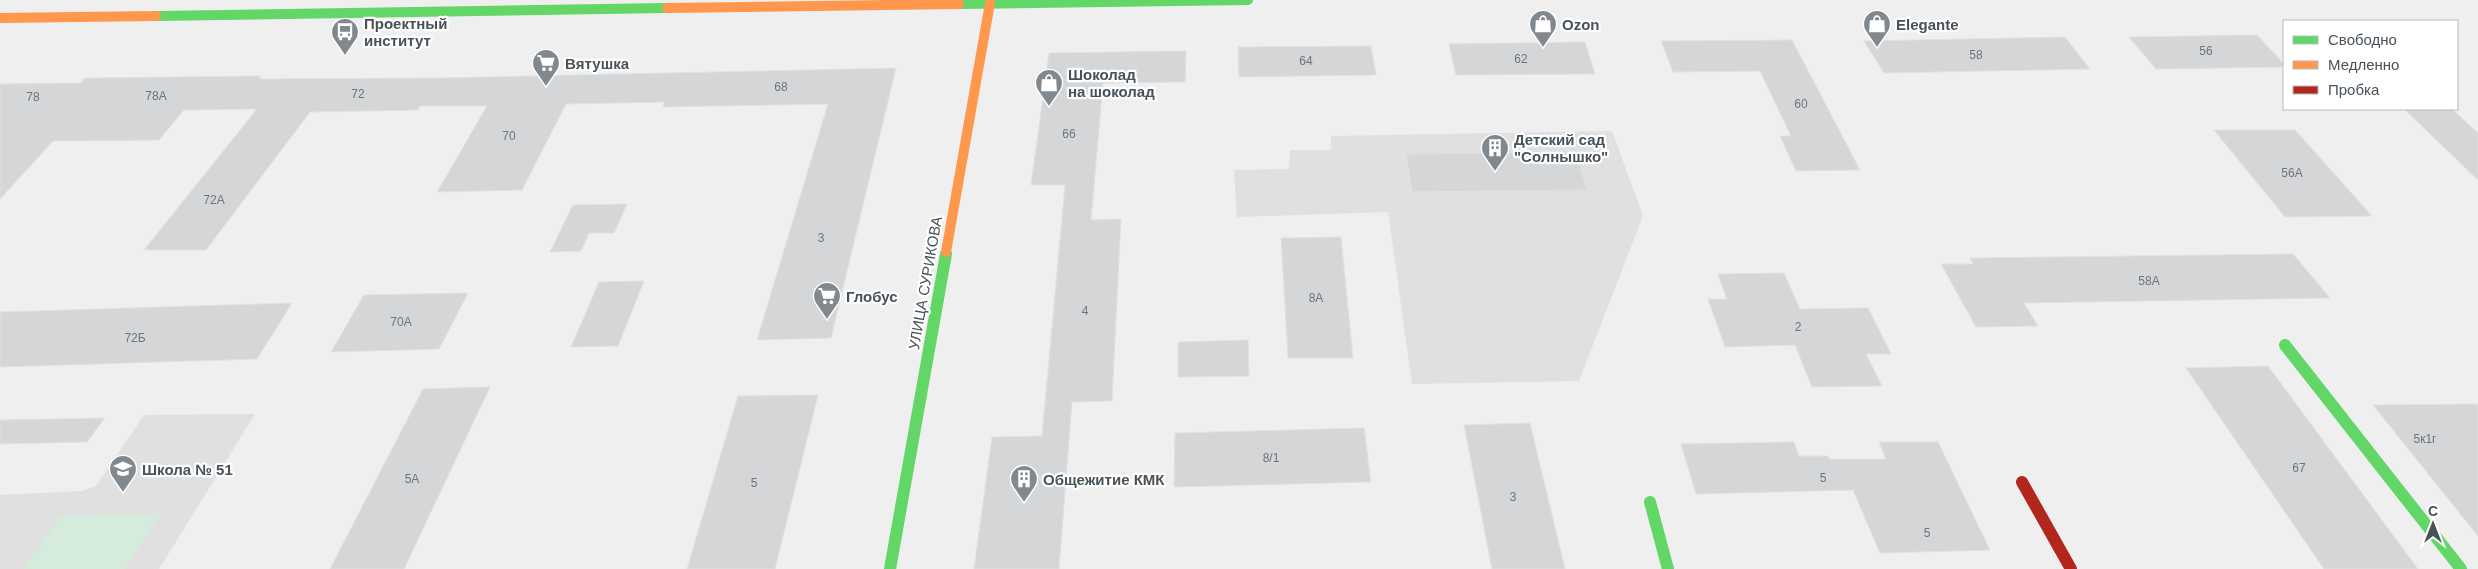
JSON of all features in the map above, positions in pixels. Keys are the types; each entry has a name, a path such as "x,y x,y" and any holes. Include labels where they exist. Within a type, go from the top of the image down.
{"main road":[{"path":"0,18 1248,0"},
{"name":"УЛИЦА СУРИКОВА","path":"890,569 990,3"},
{"path":"2285,345 2461,569"},
{"path":"2022,482 2071,569"},
{"path":"1650,502 1668,569"}],"shaded area":[{"path":"1612,131 1643,216 1579,381 1412,384 1388,212 1237,217 1234,170 1289,169 1290,150 1331,150 1331,136"},
{"name":"Школа № 51","path":"255,414 159,569 0,569 0,495 82,491 96,486 144,415"}],"green space":[{"path":"160,514 125,569 24,569 61,516"}],"building":[{"path":"2257,35 2283,63 2283,67 2156,69 2129,37"},
{"path":"2065,37 2090,69 1884,73 1864,41"},
{"path":"1792,40 1860,170 1796,171 1780,136 1791,136 1760,71 1673,72 1661,41"},
{"path":"1585,42 1595,74 1456,75 1449,44"},
{"path":"1371,46 1376,75 1239,77 1238,47"},
{"path":"1186,51 1185,82 1103,83 1091,220 1121,219 1112,401 1072,402 1059,569 974,569 992,437 1042,436 1065,185 1031,185 1049,53"},
{"path":"896,68 831,338 757,340 828,104 663,107 665,102 566,104 522,190 437,192 487,106 420,106 418,110 310,112 206,250 144,250 257,109 184,110 159,140 53,141 0,199 0,84 81,83 85,78 261,76 259,79 439,78"},
{"path":"2405,110 2453,110 2478,133 2478,180"},
{"path":"2214,130 2295,130 2372,216 2285,217"},
{"name":"Детский сад \"Солнышко\"","path":"1576,152 1587,190 1412,192 1406,154"},
{"path":"627,204 614,233 589,233 581,251 550,252 573,205"},
{"path":"1341,237 1353,358 1288,358 1281,238"},
{"path":"2293,254 2330,298 2024,303 2038,326 1976,327 1941,264 1973,264 1970,258"},
{"path":"1784,273 1800,309 1868,308 1891,354 1866,354 1882,386 1812,387 1795,345 1725,347 1708,299 1727,299 1718,274"},
{"path":"644,281 618,346 571,347 599,282"},
{"path":"468,293 439,349 331,352 364,295"},
{"path":"292,303 257,359 0,367 0,312"},
{"path":"1248,340 1249,376 1178,377 1178,342"},
{"path":"2268,366 2418,569 2324,569 2186,368"},
{"path":"490,387 404,569 330,569 423,389"},
{"path":"818,395 775,569 687,569 738,396"},
{"path":"2478,404 2478,536 2373,405"},
{"path":"105,418 87,442 0,444 0,420"},
{"path":"1530,423 1565,569 1492,569 1464,425"},
{"path":"1364,428 1371,482 1174,487 1175,433"},
{"path":"1794,442 1799,456 1828,456 1829,459 1886,459 1879,442 1938,442 1990,550 1880,553 1853,490 1696,494 1681,444"}],"traffic: fast":[{"path":"959,4 1248,0"},
{"path":"156,16 667,8"},
{"path":"890,569 946,252"},
{"path":"2285,345 2461,569"},
{"path":"1650,502 1668,569"}],"traffic: slow":[{"path":"946,252 990,3"},
{"path":"667,8 959,4"},
{"path":"0,18 156,16"}],"traffic: jam":[{"path":"2022,482 2071,569"}],"place":[{"name":"Ozon","path":"1543,48"},
{"name":"Elegante","path":"1877,48"},
{"name":"Проектный институт","path":"345,56"},
{"name":"Вятушка","path":"546,87"},
{"name":"Шоколад на шоколад","path":"1049,107"},
{"name":"Детский сад \"Солнышко\"","path":"1495,172"},
{"name":"Глобус","path":"827,320"},
{"name":"Школа № 51","path":"123,493"},
{"name":"Общежитие КМК","path":"1024,503"}]}
